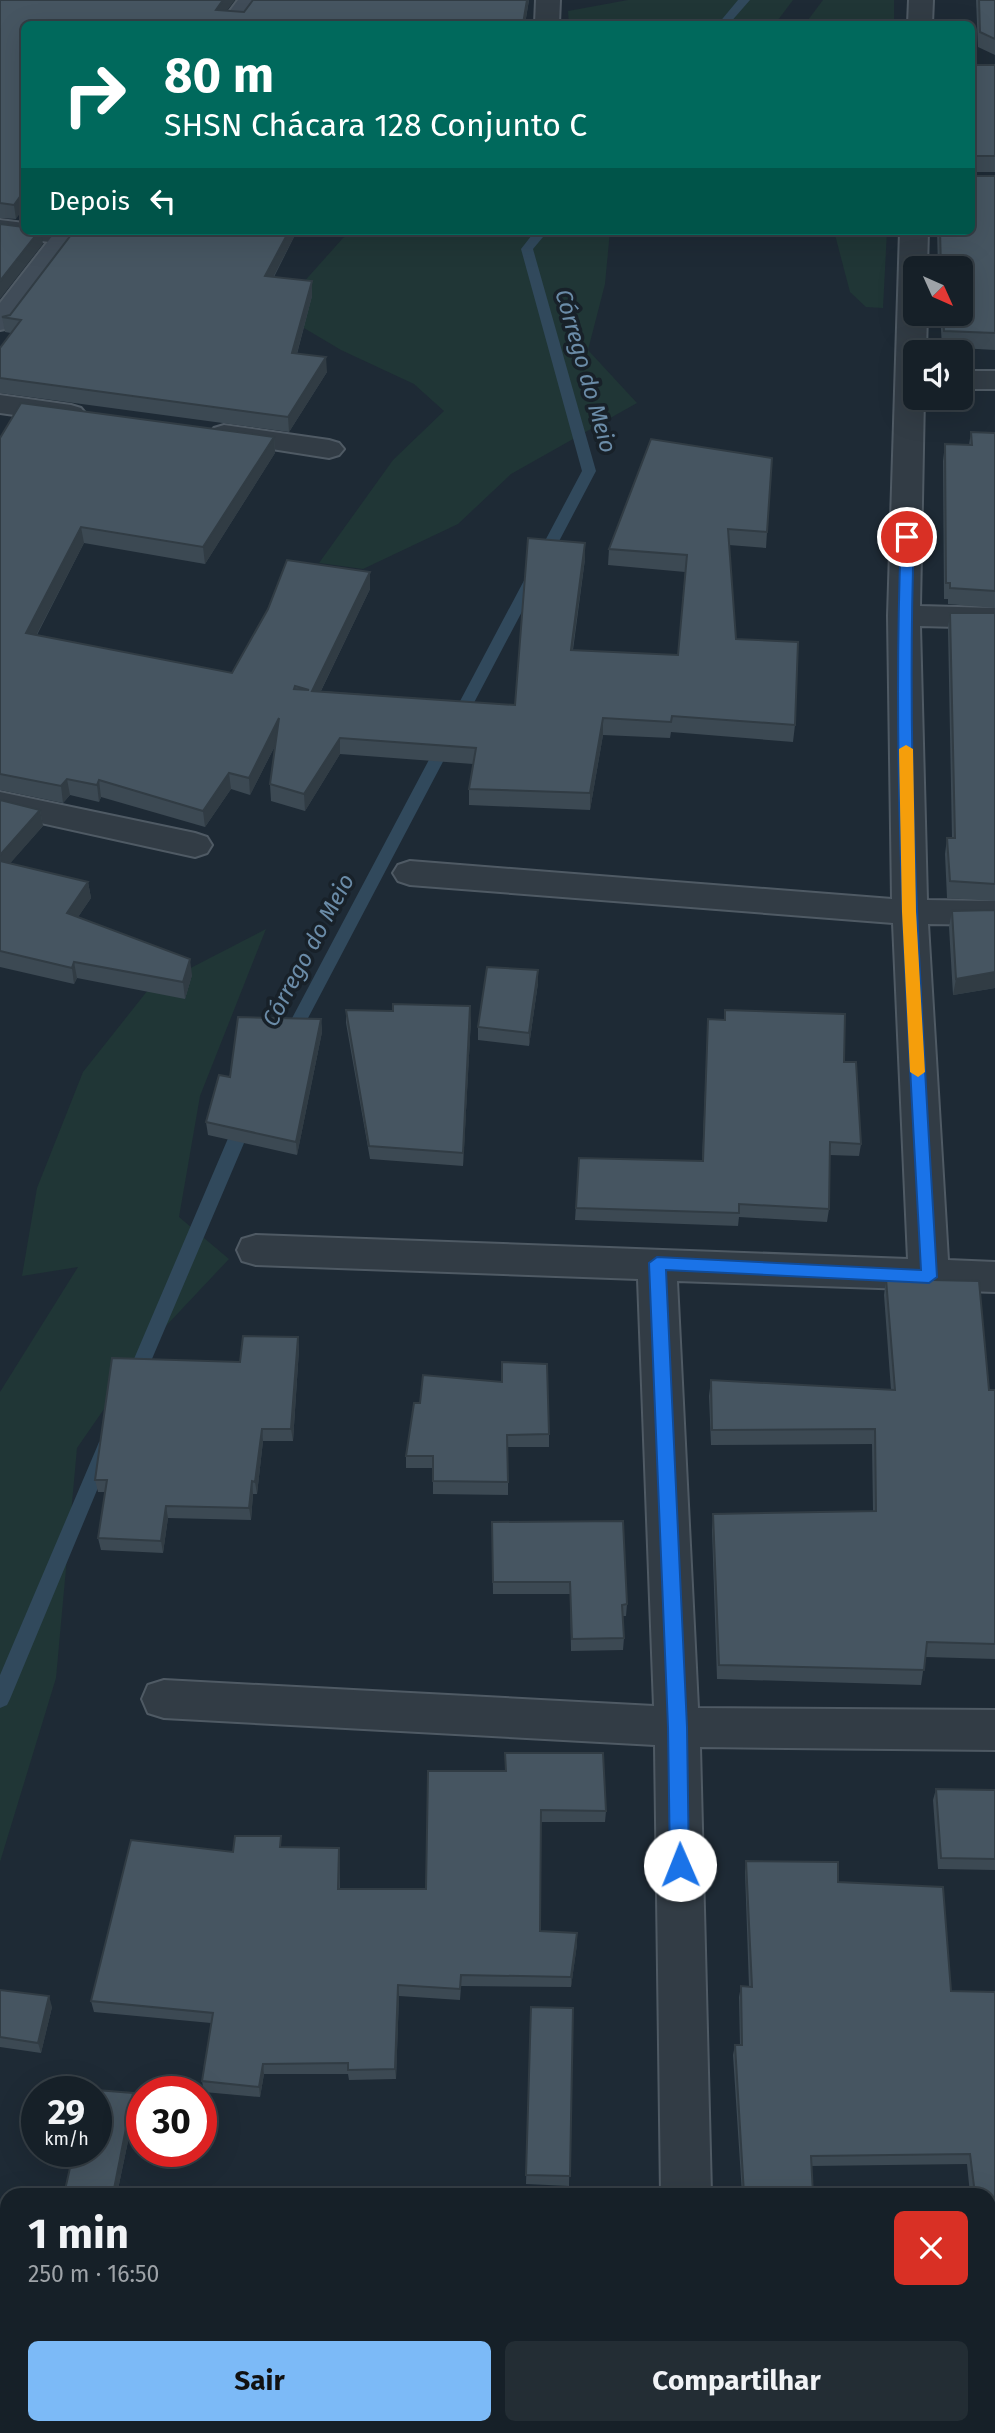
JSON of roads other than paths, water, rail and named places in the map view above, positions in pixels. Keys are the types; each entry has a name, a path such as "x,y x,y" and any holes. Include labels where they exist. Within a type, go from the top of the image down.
{"street":[{"path":"234,21 251,0"},
{"path":"547,21 548,0"},
{"path":"920,0 920,21"},
{"path":"0,228 21,230"},
{"path":"0,322 67,235"},
{"path":"914,235 914,340"},
{"path":"973,380 995,380"},
{"path":"0,404 96,417"},
{"path":"913,410 904,616 909,912 929,1277"},
{"path":"192,430 329,449"},
{"path":"904,616 995,618"},
{"path":"0,803 195,845"},
{"path":"410,873 909,912 995,913"},
{"path":"256,1250 657,1263 929,1277 995,1277"},
{"path":"657,1263 677,1727 686,2188"},
{"path":"164,1699 677,1727 995,1730"}],"waterway":[{"name":"Córrego do Meio","path":"726,21 744,0"},
{"name":"Córrego do Meio","path":"289,1039 589,471 527,249 539,235"},
{"name":"Córrego do Meio","path":"134,1380 244,1122"},
{"name":"Córrego do Meio","path":"0,1699 106,1447"}]}
